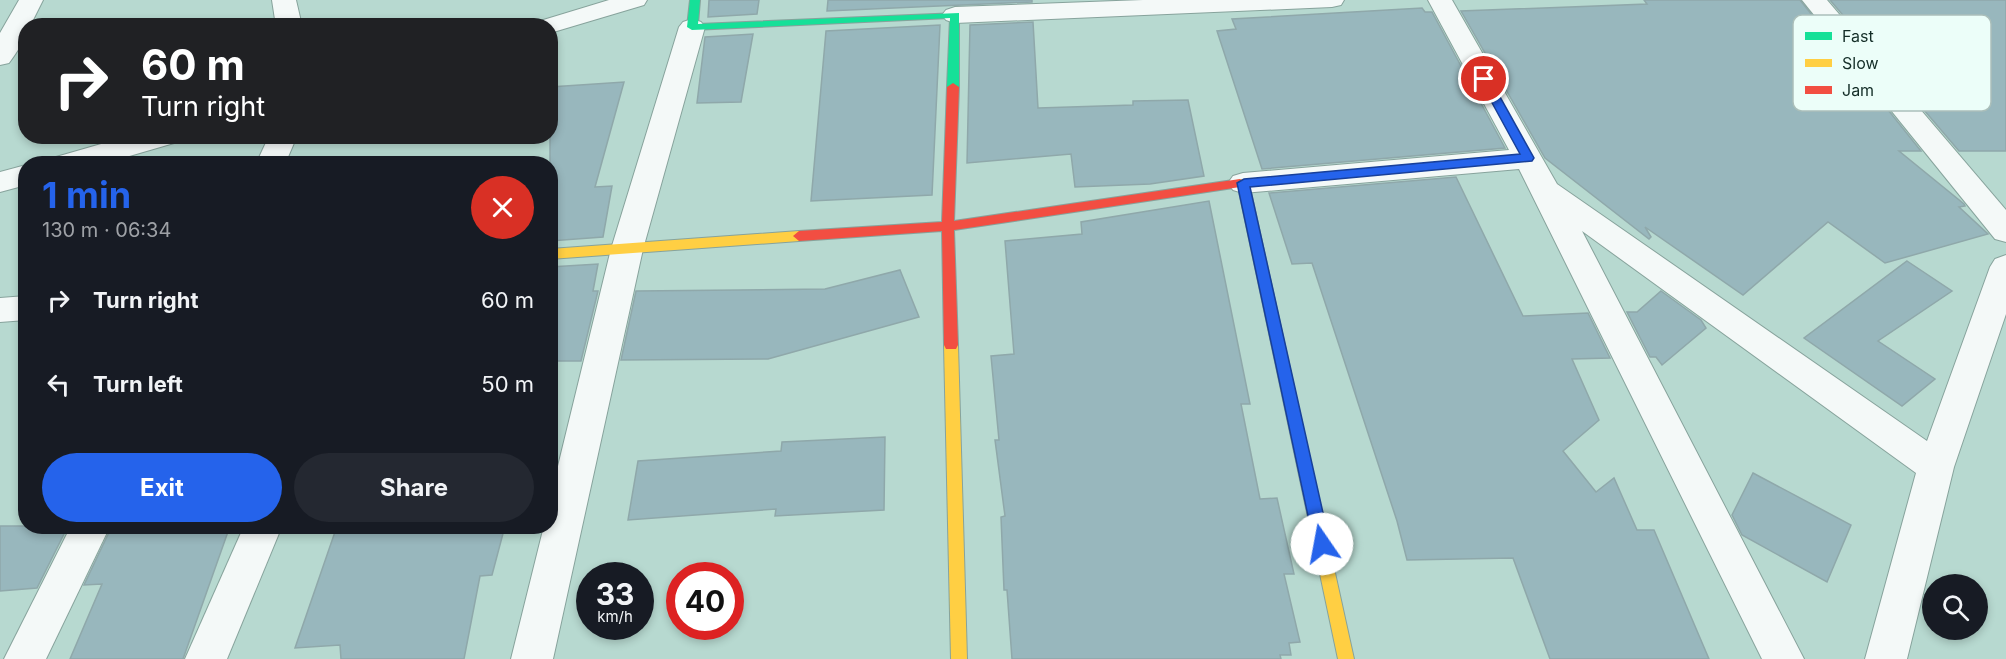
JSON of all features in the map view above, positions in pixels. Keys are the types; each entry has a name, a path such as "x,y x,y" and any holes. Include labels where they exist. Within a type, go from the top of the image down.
{"street":[{"path":"21,18 31,0"},
{"path":"284,0 287,18"},
{"path":"558,23 635,0"},
{"path":"532,659 627,249 693,14 955,15 1221,2 1332,0"},
{"path":"1440,0 1546,190 1784,659"},
{"path":"1814,0 1826,15"},
{"path":"955,15 948,226 959,659"},
{"path":"0,57 18,24"},
{"path":"1906,111 2006,231"},
{"path":"94,156 136,144"},
{"path":"558,253 948,226 1244,183 1528,158"},
{"path":"0,182 18,177"},
{"path":"1244,183 1346,659"},
{"path":"1546,190 1936,466"},
{"path":"1887,659 1936,466 2006,267"},
{"path":"0,310 18,309"},
{"path":"25,659 87,534"},
{"path":"206,659 259,534"}],"building":[{"path":"709,0 759,0 757,14 708,17"},
{"path":"828,0 1032,0 1032,2 827,11"},
{"path":"1644,0 1800,0 1812,15 1793,15 1793,111 1889,111 1921,151 1899,151 1964,204 1965,206 1959,207 1988,234 1885,263 1828,222 1743,295 1645,227 1651,237 1649,239 1545,158 1461,11 1647,4"},
{"path":"1830,0 2006,0 2006,151 1959,151 1925,111 1991,111 1991,15 1843,15"},
{"path":"1422,8 1425,12 1432,12 1505,148 1262,169 1217,31 1236,29 1232,19"},
{"path":"1033,22 1038,108 1133,105 1133,101 1188,100 1204,176 1150,184 1075,187 1071,154 967,163 970,25"},
{"path":"940,25 932,195 811,201 826,31"},
{"path":"753,34 741,102 697,103 705,37"},
{"path":"624,82 595,187 612,186 603,237 558,240 558,156 550,156 550,144 558,144 558,86"},
{"path":"1456,177 1523,316 1588,313 1610,358 1572,359 1599,420 1563,451 1596,492 1614,478 1637,530 1654,530 1709,659 1550,659 1513,558 1407,560 1397,521 1312,263 1292,264 1269,193"},
{"path":"1209,201 1250,404 1241,404 1260,499 1277,498 1294,574 1284,574 1300,642 1289,643 1291,655 1280,655 1281,659 1012,659 1007,590 1004,590 1001,517 1005,516 995,440 999,440 991,356 1014,354 1005,241 1082,234 1081,222"},
{"path":"1907,261 1952,291 1878,341 1935,379 1902,406 1804,338"},
{"path":"598,264 593,291 598,291 581,361 558,361 558,266"},
{"path":"900,270 919,317 768,359 621,360 636,291 825,289"},
{"path":"1661,291 1701,320 1706,328 1662,365 1656,357 1650,357 1627,312 1637,312"},
{"path":"885,437 884,510 775,516 776,509 628,520 638,461 781,451 782,442"},
{"path":"1753,473 1851,525 1827,582 1742,535 1732,515"},
{"path":"0,526 18,526 18,534 64,534 37,588 0,591"},
{"path":"108,534 227,534 183,659 70,659 102,584 84,585"},
{"path":"334,534 503,534 492,575 480,576 464,659 341,659 340,645 295,648"}],"traffic: fast":[{"path":"695,0 692,27 955,15 953,87"}],"traffic: slow":[{"path":"1240,183 1243,183 1346,659"},
{"path":"558,253 799,236"},
{"path":"951,345 959,659"}],"traffic: jam":[{"path":"951,345 948,226 953,87"},
{"path":"799,236 948,226 1240,183"}],"route":[{"path":"1322,544 1244,183 1528,158 1484,79"}]}
